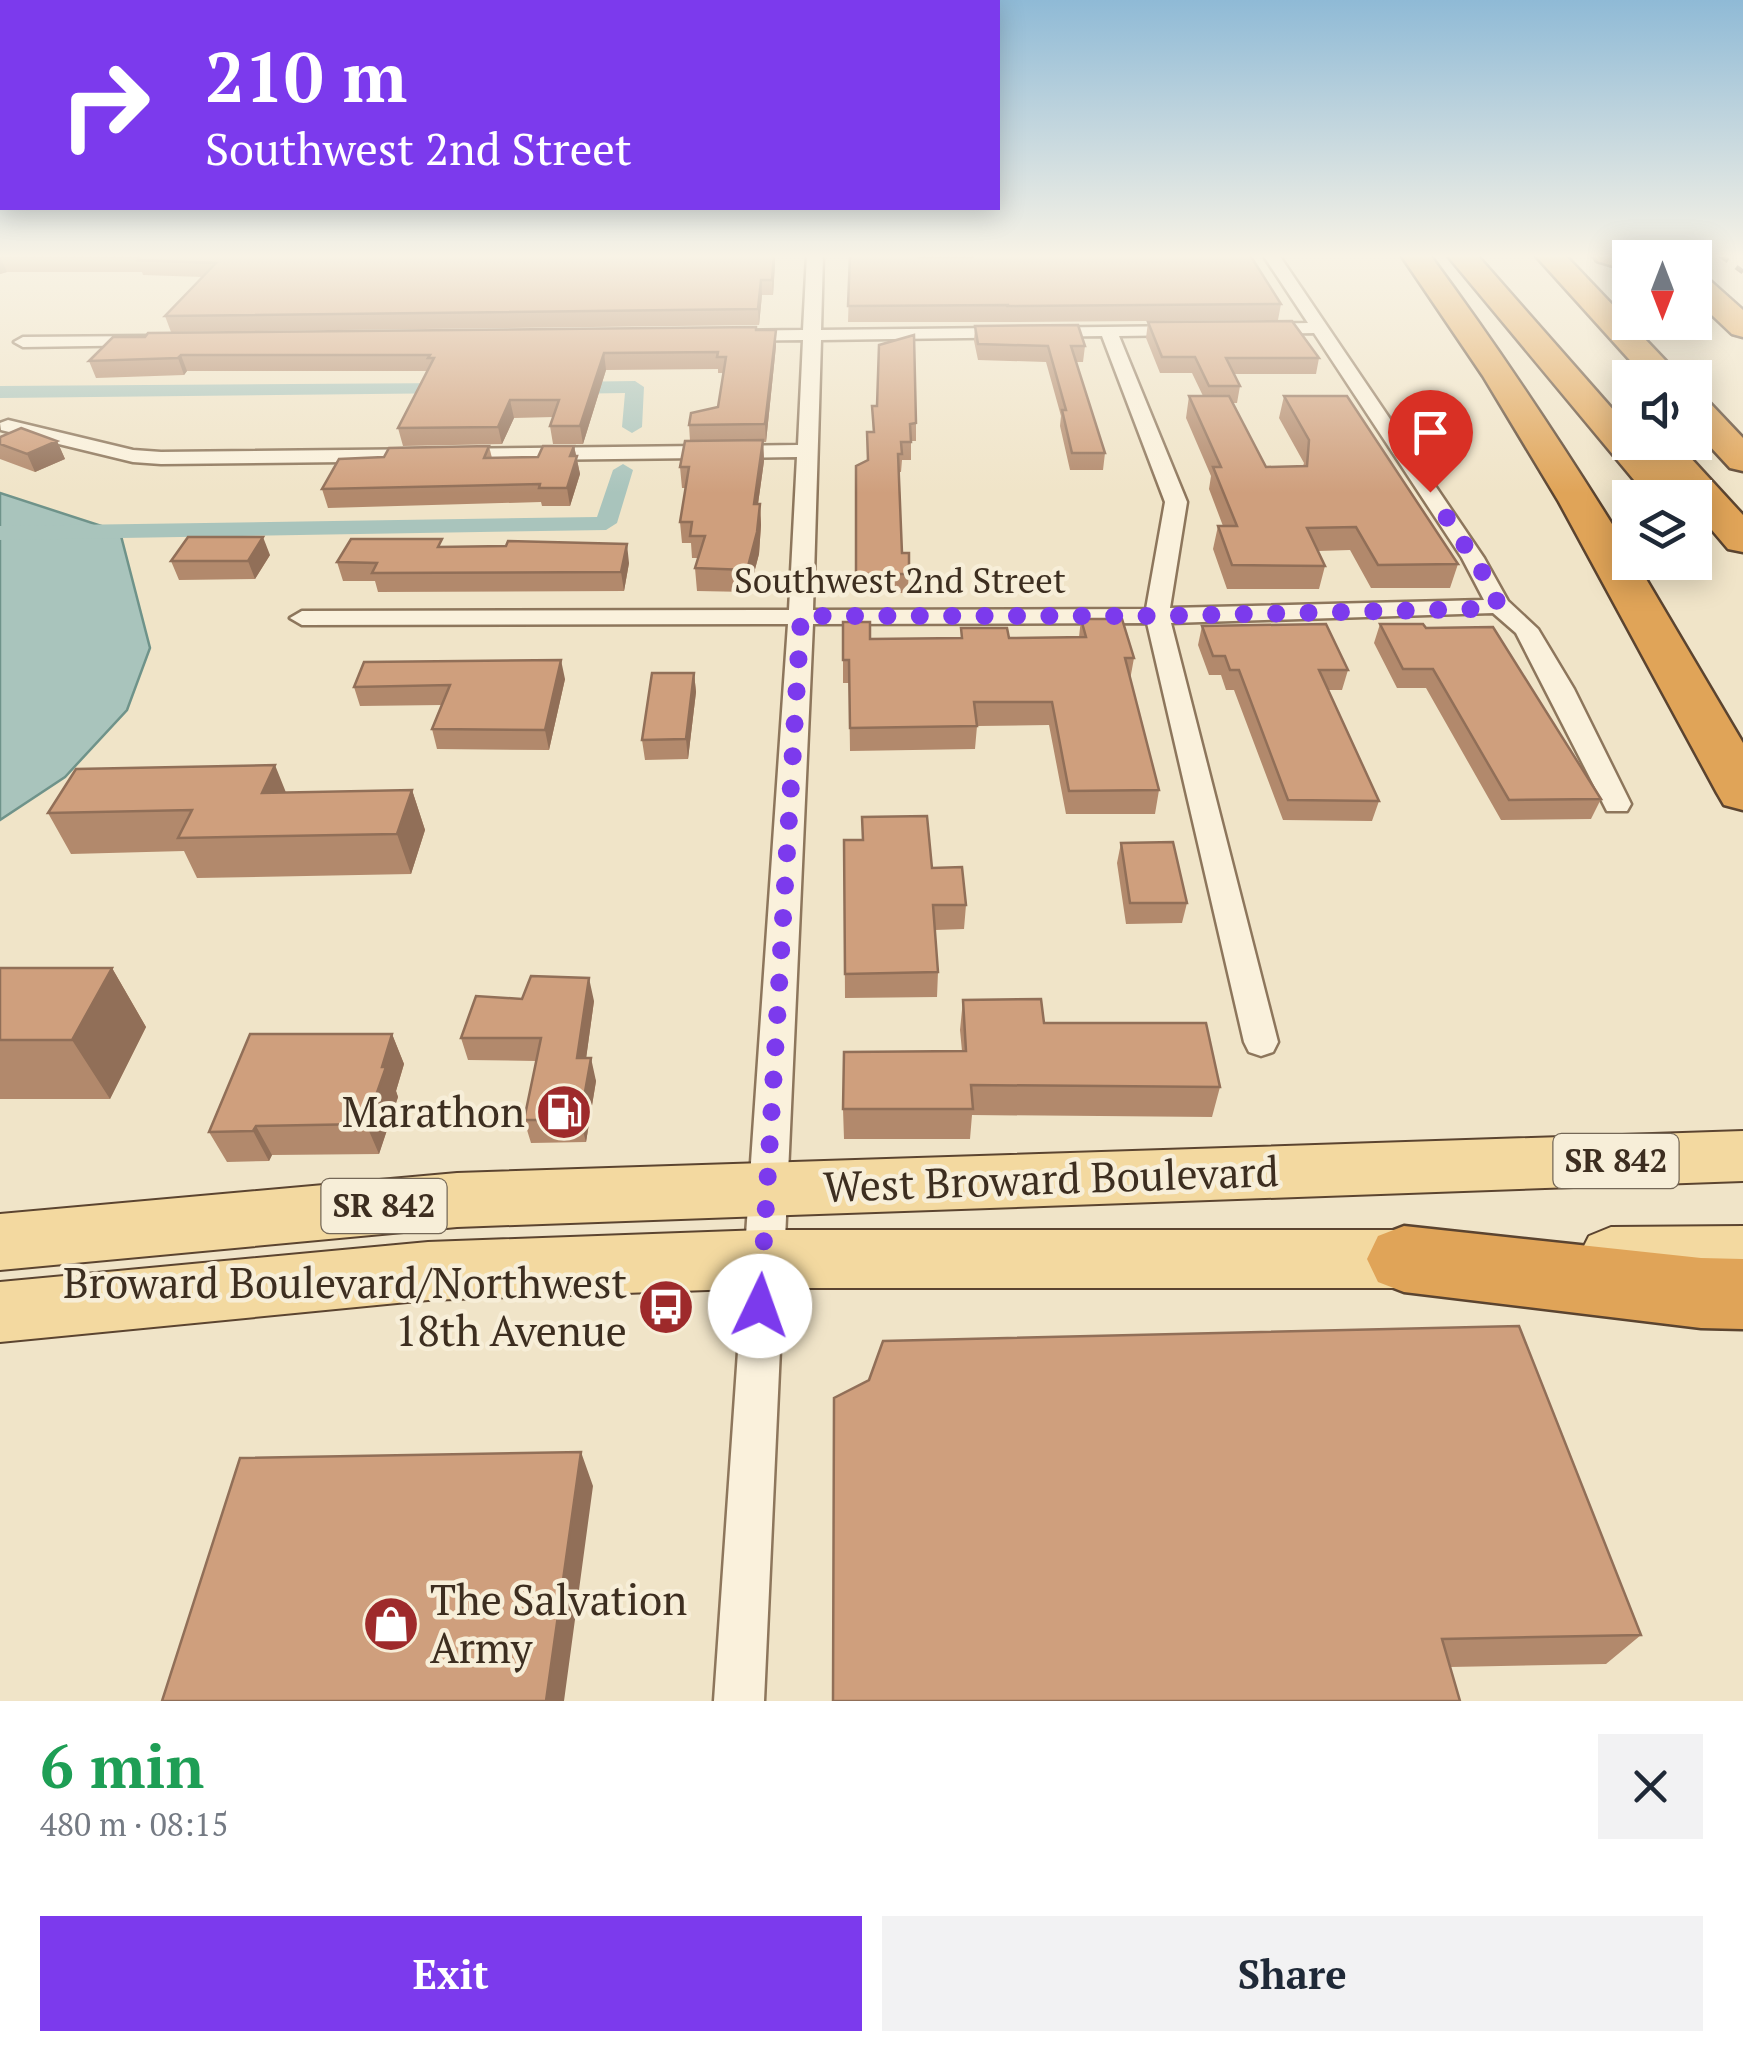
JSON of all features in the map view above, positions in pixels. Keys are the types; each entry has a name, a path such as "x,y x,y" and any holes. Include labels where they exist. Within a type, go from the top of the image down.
{"highway":[{"path":"1472,334 1580,499 1738,777"},
{"path":"1529,334 1655,480"},
{"path":"1558,334 1612,393"},
{"path":"1624,334 1648,360"},
{"path":"1655,340 1675,360"},
{"path":"1712,399 1743,431"},
{"path":"1712,427 1743,460"},
{"path":"1672,460 1743,540"},
{"path":"1712,546 1743,582"},
{"path":"1404,1259 1701,1293 1743,1294"}],"main road":[{"name":"West Broward Boulevard","path":"0,1242 426,1202 768,1187 1743,1156"},
{"path":"0,1284 35,1282 54,1273 100,1233"},
{"name":"West Broward Boulevard","path":"0,1312 428,1271 763,1259 1404,1259 1743,1254"}],"street":[{"path":"713,336 873,334"},
{"path":"1110,334 1176,502 1157,616 1261,1042"},
{"path":"1326,334 1492,587 1498,605 1526,629 1618,804"},
{"path":"739,1701 801,616 812,335"},
{"path":"23,342 161,341"},
{"path":"8,426 133,456 161,458 807,451"},
{"name":"Southwest 2nd Street","path":"302,618 1157,616 1475,609 1498,605"}],"water":[{"path":"0,493 120,532 150,648 127,710 65,777 0,820"}],"building":[{"path":"775,334 765,424 689,425 691,413 718,407 726,357 717,357 718,352 604,353 580,426 550,426 559,400 510,400 498,427 398,428 434,358 428,358 430,355 181,355 89,361 113,337"},
{"path":"976,334 1081,334 1085,346 1071,346 1105,453 1072,453 1062,410 1066,410 1048,346 978,344"},
{"path":"1153,334 1302,334 1319,358 1226,358 1240,386 1209,386 1195,357 1162,357"},
{"path":"914,335 916,423 910,424 911,442 901,442 902,454 898,454 902,553 909,553 909,574 856,574 856,466 868,460 867,432 874,432 872,406 877,406 879,345"},
{"path":"1189,396 1229,396 1266,467 1307,466 1309,440 1284,396 1347,396 1458,564 1378,565 1356,527 1307,528 1325,566 1232,565 1218,526 1237,526 1213,467 1221,467"},
{"path":"21,428 57,441 27,454 0,444 0,437"},
{"path":"763,440 754,504 760,504 757,532 747,570 695,568 705,536 690,536 692,522 680,522 689,467 680,467 685,441"},
{"path":"489,446 484,458 538,457 543,446 574,446 570,456 577,456 567,488 539,488 540,484 322,489 339,459 384,457 389,448"},
{"path":"188,537 263,537 248,561 171,561"},
{"path":"351,539 442,539 438,547 506,546 508,541 627,544 621,572 372,573 377,563 337,562"},
{"path":"1081,619 1122,619 1134,658 1125,658 1159,790 1069,791 1052,702 974,702 977,726 850,728 849,660 843,660 843,622 870,622 870,639 962,638 961,628 1007,628 1009,638 1086,637"},
{"path":"1326,624 1348,670 1319,670 1379,801 1288,800 1239,670 1230,670 1225,656 1213,656 1202,626"},
{"path":"1380,624 1493,627 1601,799 1509,800 1433,669 1403,669"},
{"path":"561,660 545,730 432,729 450,685 354,687 364,662"},
{"path":"652,673 694,673 686,739 642,740"},
{"path":"275,765 262,793 412,790 397,834 178,838 192,810 48,813 76,769"},
{"path":"927,816 932,868 962,867 966,905 933,905 938,972 845,974 844,840 863,840 862,817"},
{"path":"1173,842 1187,903 1130,903 1121,843"},
{"path":"0,968 112,968 72,1040 0,1040"},
{"path":"531,976 589,978 577,1058 591,1058 580,1120 524,1120 541,1038 461,1038 476,996 522,999"},
{"path":"1041,999 1044,1023 1206,1023 1220,1087 971,1085 973,1109 843,1109 844,1052 966,1051 963,1000"},
{"path":"250,1034 392,1034 382,1067 386,1067 366,1124 256,1126 253,1131 209,1132"},
{"path":"1519,1326 1641,1635 1442,1639 1460,1701 833,1701 834,1398 869,1380 883,1341"},
{"path":"581,1452 546,1701 162,1701 240,1458"}],"waterway":[{"path":"563,388 635,387 632,427"},
{"path":"0,392 457,389"},
{"path":"0,533 606,523 623,470"}],"place":[{"name":"Marathon","path":"564,1112"},
{"name":"Broward Boulevard/Northwest 18th Avenue","path":"666,1307"},
{"name":"The Salvation Army","path":"391,1624"}],"route":[{"path":"760,1306 801,616 1157,616 1475,609 1498,605 1492,587 1430,492"}]}
